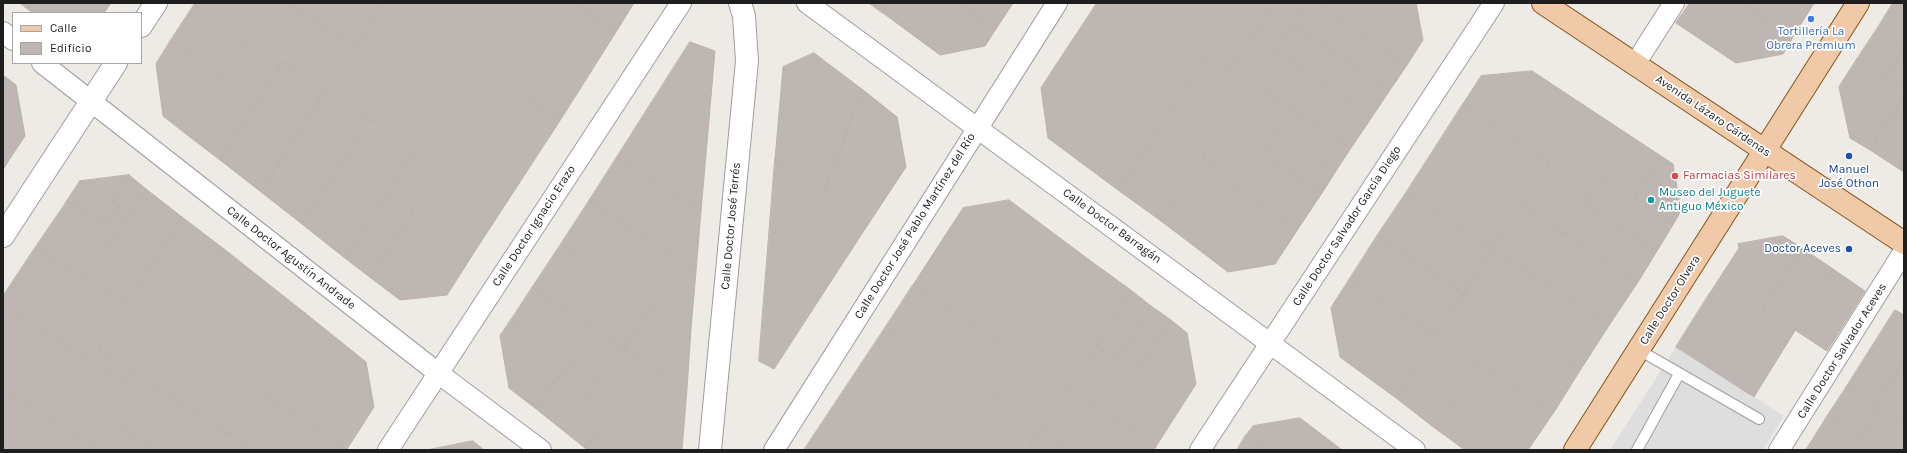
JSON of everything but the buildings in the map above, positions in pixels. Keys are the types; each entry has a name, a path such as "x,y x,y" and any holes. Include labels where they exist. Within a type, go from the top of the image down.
{"main road":[{"name":"Avenida Lázaro Cárdenas","path":"1543,3 1904,243"},
{"name":"Calle Doctor Olvera","path":"1575,450 1858,3"}],"street":[{"path":"142,24 156,3"},
{"name":"Calle Doctor Ignacio Erazo","path":"388,450 681,3"},
{"name":"Calle Doctor José Terrés","path":"710,450 747,61 744,16 740,3"},
{"name":"Calle Doctor Barragán","path":"807,3 1415,450"},
{"name":"Calle Doctor José Pablo Martínez del Río","path":"774,450 1057,3"},
{"name":"Calle Doctor Salvador García Diego","path":"1200,450 1494,3"},
{"path":"1635,64 1674,3"},
{"path":"3,32 12,39"},
{"name":"Calle Doctor Agustín Andrade","path":"43,64 438,373 540,450"},
{"path":"3,236 115,64"},
{"name":"Calle Doctor Salvador Aceves","path":"1779,450 1904,251"}],"lane":[{"path":"1638,350 1759,419"},
{"path":"1637,450 1679,374"}],"shaded area":[{"path":"1676,347 1784,416 1763,450 1610,450"}],"place":[{"name":"Tortillería La Obrera Premium","path":"1811,19"},
{"name":"Manuel José Othon","path":"1849,156"},
{"name":"Farmacias Similares","path":"1675,176"},
{"name":"Museo del Juguete Antiguo México","path":"1651,200"},
{"name":"Doctor Aceves","path":"1849,249"}]}
